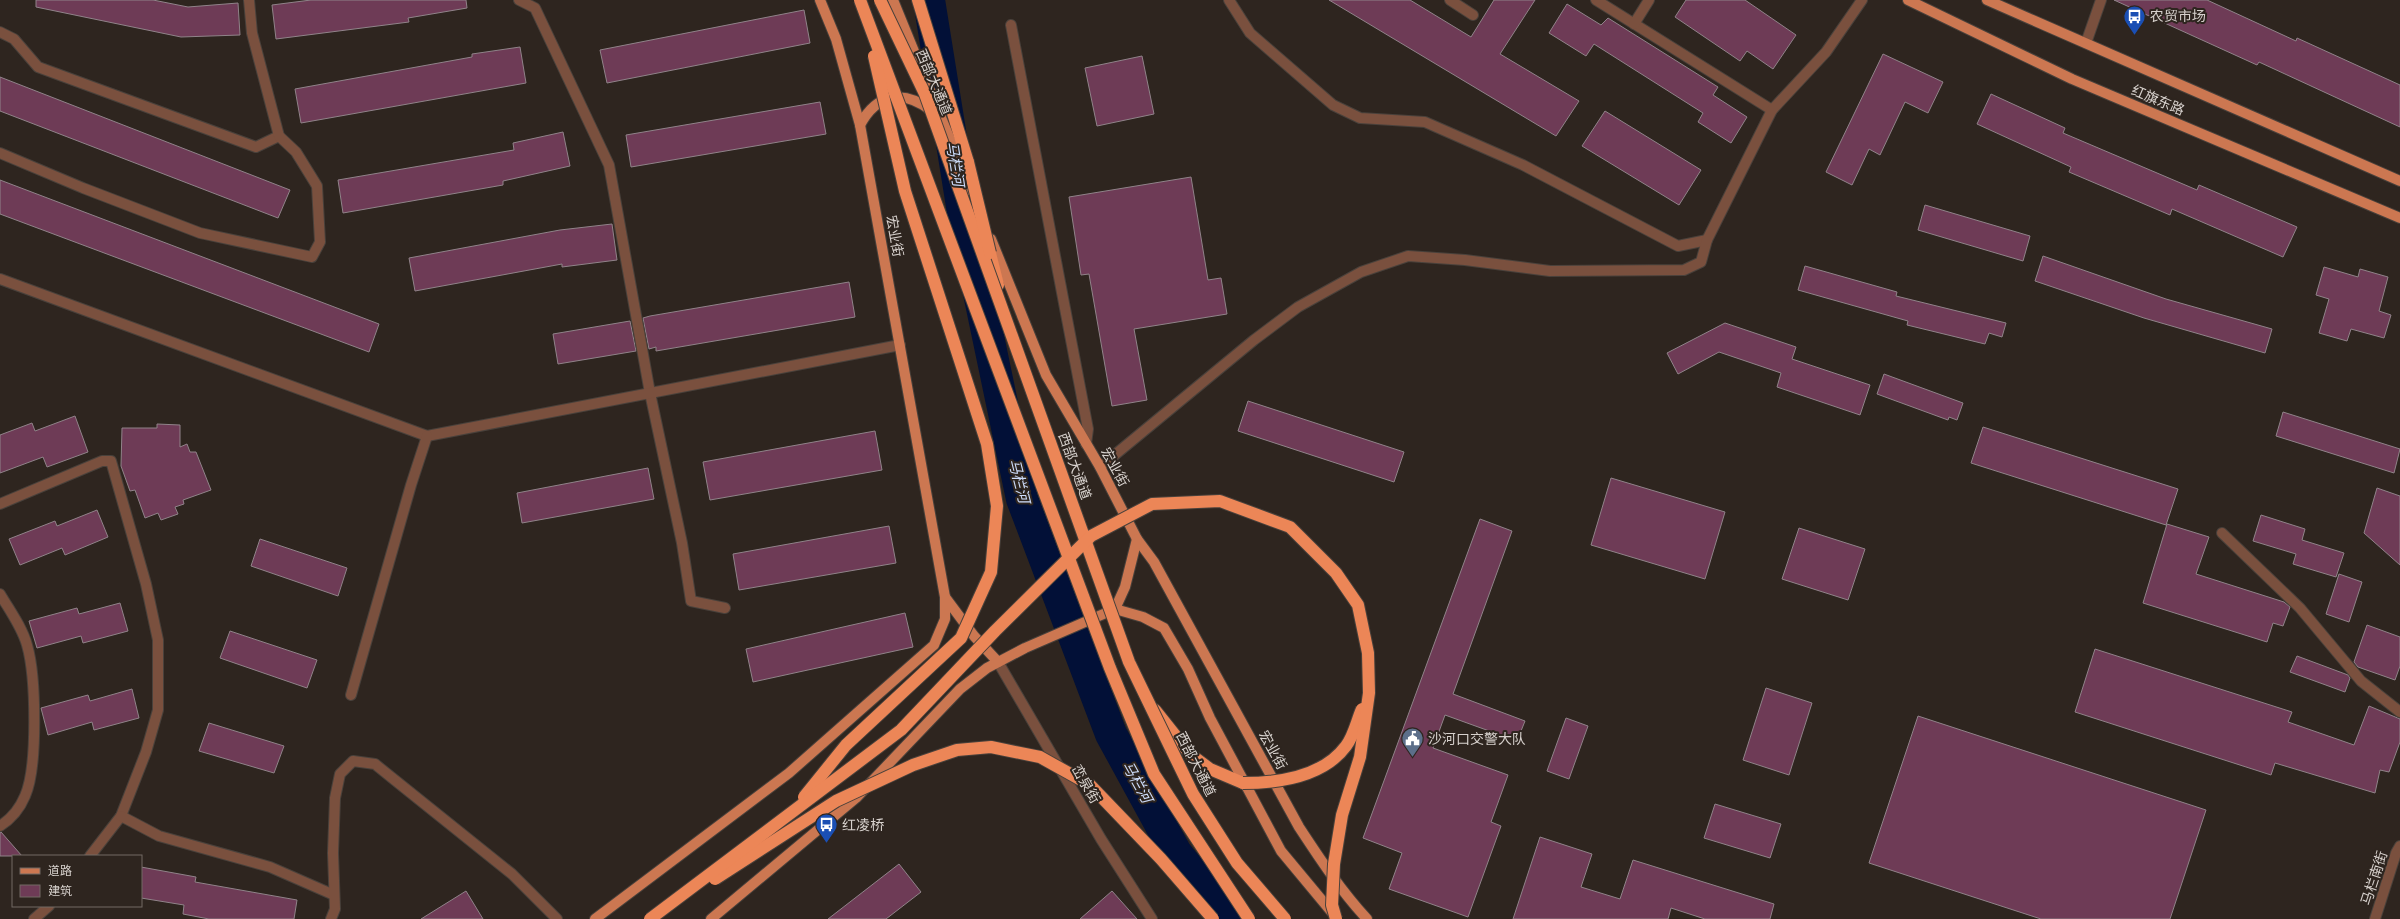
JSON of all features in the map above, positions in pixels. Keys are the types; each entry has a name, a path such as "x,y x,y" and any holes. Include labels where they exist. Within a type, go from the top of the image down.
{"highway":[{"name":"西部大通道","path":"880,0 925,94 1129,662 1193,794 1237,863 1284,919"},
{"path":"918,0 973,180 1006,317"},
{"path":"792,811 846,745 960,638 991,572 997,506 987,444 905,191 861,3"},
{"path":"861,3 1107,660 1154,774 1249,919"},
{"path":"652,919 792,811 901,730 995,631 1091,536 1152,504 1220,501 1290,527 1336,573 1358,605 1368,653 1369,693 1360,757 1342,815 1334,864 1332,905 1337,919"},
{"path":"1138,681 1154,708 1190,754 1210,769 1243,783 1272,783 1308,774 1328,762 1346,746 1369,693"},
{"path":"652,919 836,801 913,765 957,750 991,747 1040,757 1090,785 1161,859 1213,919"}],"main road":[{"name":"宏业街","path":"595,919 789,773 934,645 945,619 945,596 860,125 836,39 820,0"},
{"name":"宏业街","path":"893,0 1046,375 1075,427 1100,467 1137,540 1154,562 1299,827 1323,864 1350,900 1367,919"},
{"name":"红旗东路","path":"1908,0 2072,79 2400,218"},
{"name":"红旗东路","path":"1987,0 2400,181"},
{"path":"860,125 868,111 877,103 890,98 920,101 941,117"},
{"path":"1115,609 1125,587 1137,540"},
{"path":"945,596 974,636 998,662"},
{"path":"711,919 856,798 960,689 998,662 1025,648 1115,609 1143,617 1164,628 1188,669 1210,718 1281,851 1337,919"}],"street":[{"path":"0,153 83,188 200,233 312,257 320,242 317,186 296,152 279,136 252,32 249,0"},
{"path":"519,0 535,8 609,166 650,393 682,543 692,601 725,608"},
{"path":"1229,0 1250,32 1333,105 1360,118 1425,122 1523,166 1678,246 1707,240"},
{"path":"1450,0 1473,15"},
{"path":"1596,0 1772,110"},
{"path":"1634,24 1649,0"},
{"path":"1100,467 1292,312 1361,272 1408,256 1465,260 1550,271 1684,270 1701,262 1707,240 1772,110 1826,52 1862,0"},
{"path":"2086,43 2102,0"},
{"path":"1011,25 1088,429 1086,444"},
{"path":"0,32 14,38 38,68 256,147 279,136"},
{"path":"0,279 427,436 900,345"},
{"path":"351,695 411,484 427,436"},
{"path":"0,504 102,461 111,461 146,584 158,640 158,710 146,752 121,816 91,855"},
{"path":"2222,533 2300,608 2361,681 2400,712"},
{"path":"0,594 22,630 28,646 32,675 34,742 32,775 25,797 11,818 0,826"},
{"name":"峦泉街","path":"998,662 1101,839 1152,919"},
{"path":"331,919 335,909 333,853 335,798 340,774 353,761 375,764 391,776 512,874 557,919"},
{"path":"121,816 159,836 270,868 334,895"},
{"name":"马栏南街","path":"2375,919 2399,851"},
{"path":"34,919 48,907"}],"building":[{"path":"36,0 153,0 188,7 238,3 240,35 181,37 36,7"},
{"path":"311,0 466,0 467,8 408,18 409,22 276,39 272,5"},
{"path":"1329,0 1410,0 1471,37 1494,0 1535,0 1500,54 1579,101 1556,136"},
{"path":"1686,0 1745,0 1796,35 1773,69 1747,51 1740,61 1675,17"},
{"path":"2114,0 2207,0 2296,41 2297,38 2400,85 2400,127 2259,62 2257,65"},
{"path":"1567,4 1601,25 1608,18 1718,87 1713,95 1747,117 1731,143 1698,122 1703,113 1594,44 1586,56 1549,33"},
{"path":"804,10 810,43 607,83 600,50"},
{"path":"520,47 526,83 301,123 295,89 472,57 472,54"},
{"path":"1883,54 1943,82 1928,113 1905,102 1880,155 1869,149 1852,185 1826,172"},
{"path":"1142,56 1154,114 1097,126 1085,68"},
{"path":"0,77 290,190 278,218 0,111"},
{"path":"1991,94 2065,128 2063,133 2197,190 2199,185 2297,227 2283,257 2172,209 2170,215 2069,172 2071,167 1977,124"},
{"path":"820,102 826,134 631,167 626,135"},
{"path":"1605,111 1701,170 1679,205 1582,146"},
{"path":"563,132 570,166 503,181 503,185 343,213 338,180 514,150 513,143"},
{"path":"1191,177 1208,280 1221,278 1227,314 1134,329 1147,400 1112,406 1089,274 1081,275 1069,197"},
{"path":"0,180 379,324 369,352 0,214"},
{"path":"1925,205 2030,236 2023,261 1918,230"},
{"path":"612,224 617,260 562,267 562,264 415,291 409,258 560,230"},
{"path":"2043,256 2166,299 2272,329 2265,353 2144,318 2035,281"},
{"path":"1805,266 1897,292 1896,296 2006,323 2002,337 1989,333 1985,344 1907,325 1908,321 1798,290"},
{"path":"2324,267 2358,277 2360,269 2388,277 2379,311 2391,315 2384,338 2351,329 2347,341 2319,333 2329,299 2316,295"},
{"path":"849,282 855,317 656,351 656,347 649,349 643,318"},
{"path":"630,321 636,351 558,364 553,334"},
{"path":"1725,323 1796,347 1792,359 1870,385 1860,415 1777,387 1781,373 1719,352 1678,374 1667,353"},
{"path":"1884,374 1963,403 1957,420 1949,417 1948,420 1877,394"},
{"path":"1248,401 1404,452 1394,482 1238,431"},
{"path":"2283,412 2400,449 2394,473 2276,436"},
{"path":"75,416 88,452 47,467 43,457 0,473 0,435 32,423 35,431"},
{"path":"157,424 180,425 180,447 187,444 190,452 196,452 211,490 183,500 184,504 175,507 178,514 161,520 158,513 145,518 135,490 130,491 121,466 122,428 157,428"},
{"path":"1983,427 2178,489 2166,525 1971,463"},
{"path":"875,431 882,470 710,500 703,462"},
{"path":"648,468 654,499 522,523 517,493"},
{"path":"1611,478 1725,512 1705,579 1591,545"},
{"path":"2377,488 2400,496 2400,565 2364,533"},
{"path":"97,510 108,537 65,555 62,548 20,565 9,539 55,521 57,526"},
{"path":"2261,515 2305,529 2302,540 2344,553 2336,577 2293,564 2296,554 2253,541"},
{"path":"1480,519 1512,531 1453,694 1525,721 1517,741 1445,715 1433,748 1508,775 1491,822 1501,826 1468,917 1389,889 1402,853 1363,838"},
{"path":"2167,524 2209,537 2196,574 2284,602 2290,607 2283,626 2273,623 2267,642 2143,603"},
{"path":"889,526 896,563 739,590 733,554"},
{"path":"1799,528 1865,549 1848,600 1782,579"},
{"path":"260,539 347,568 338,596 251,566"},
{"path":"2339,574 2362,582 2349,622 2326,614"},
{"path":"120,603 128,631 83,643 81,636 37,648 29,621 77,608 79,614"},
{"path":"905,613 913,647 753,682 746,649"},
{"path":"2367,625 2400,637 2400,666 2395,680 2358,667 2354,662"},
{"path":"230,631 317,660 307,688 220,658"},
{"path":"2095,649 2292,712 2288,722 2354,745 2369,706 2400,719 2400,742 2389,772 2380,770 2375,793 2275,763 2271,775 2075,712"},
{"path":"2297,656 2348,675 2350,678 2345,692 2290,672"},
{"path":"1766,688 1812,703 1789,775 1743,760"},
{"path":"132,689 139,718 94,730 92,722 48,735 41,708 88,695 90,701"},
{"path":"1918,716 2206,810 2170,919 2041,919 1869,863"},
{"path":"1566,718 1588,726 1569,779 1547,771"},
{"path":"209,723 284,746 274,773 199,751"},
{"path":"1715,804 1781,824 1770,858 1704,838"},
{"path":"0,832 1,832 21,855 0,856"},
{"path":"1540,837 1592,854 1581,887 1620,899 1633,860 1774,904 1770,919 1705,919 1671,908 1668,919 1513,919"},
{"path":"899,864 921,892 886,919 828,919"},
{"path":"142,867 196,877 195,882 297,900 294,919 209,919 183,914 184,905 142,898"},
{"path":"466,891 483,919 421,919"},
{"path":"1112,891 1137,919 1080,919"}],"waterway":[{"name":"马栏河","path":"929,0 966,231 1022,499 1111,734 1176,853 1230,919"}],"place":[{"name":"农贸市场","path":"2135,36"},
{"name":"沙河口交警大队","path":"1412,758"},
{"name":"红凌桥","path":"826,844"}]}
